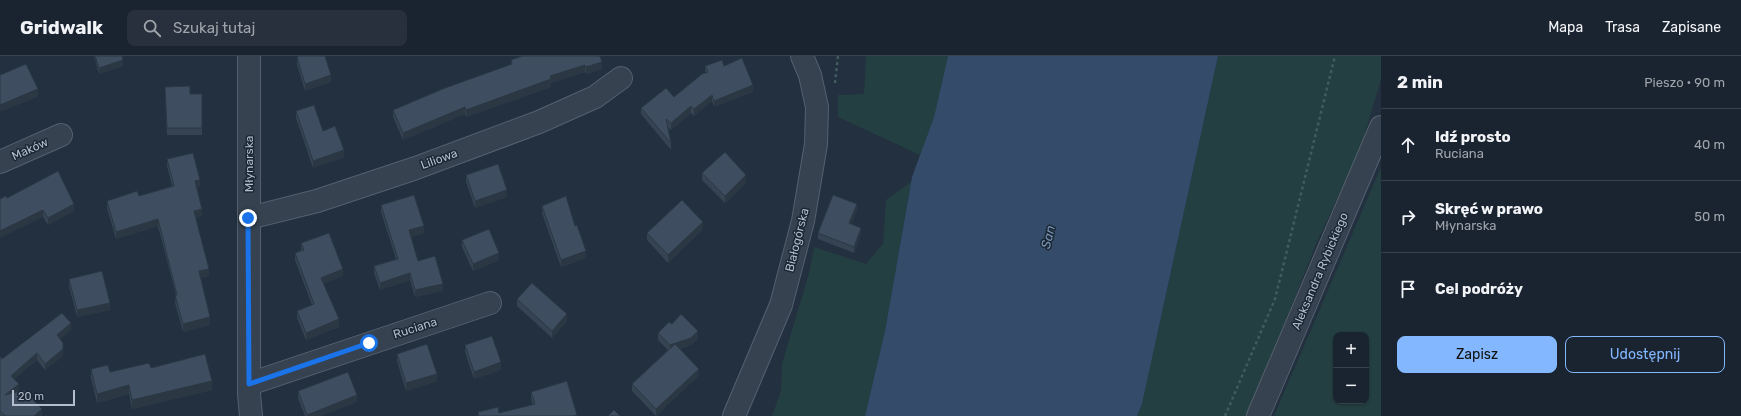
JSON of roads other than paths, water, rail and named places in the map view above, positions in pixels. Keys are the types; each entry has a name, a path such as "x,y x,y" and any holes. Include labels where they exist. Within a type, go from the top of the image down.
{"street":[{"name":"Młynarska","path":"249,56 248,218 249,384 251,416"},
{"name":"Białogórska","path":"734,416 781,305 803,221 816,144 817,107 810,75 802,56"},
{"name":"Liliowa","path":"248,218 317,201 416,168 540,122 595,98 621,78"},
{"name":"Aleksandra Rybickiego","path":"1258,416 1381,127"},
{"name":"Maków","path":"0,162 61,135"},
{"name":"Ruciana","path":"249,384 490,303"}],"water":[{"name":"San","path":"948,56 1218,56 1142,404 1137,416 865,416 885,331 912,177 934,117"}]}
